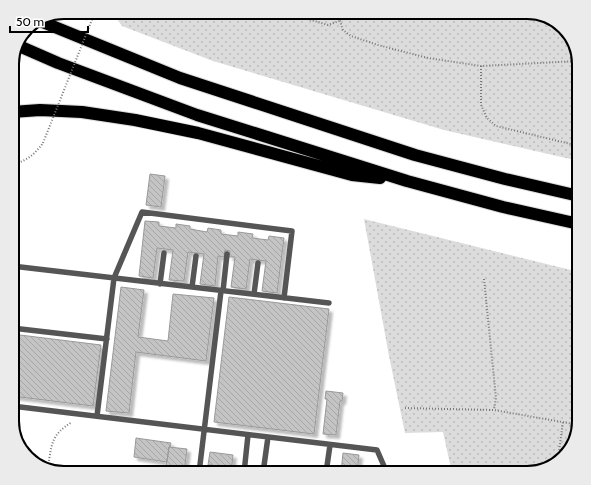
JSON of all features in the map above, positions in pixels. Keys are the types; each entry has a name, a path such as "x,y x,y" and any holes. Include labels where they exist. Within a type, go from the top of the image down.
{"highway":[{"path":"45,23 180,78 408,153 505,179 572,194"},
{"path":"23,48 58,63 197,115 407,181 503,207 572,222"},
{"path":"19,112 40,110 82,112 135,120 198,133 352,175 407,181"}],"lane":[{"path":"98,416 114,278 142,212 292,231 284,298"},
{"path":"160,284 164,253"},
{"path":"200,466 227,254"},
{"path":"192,287 196,256"},
{"path":"254,294 258,264"},
{"path":"19,267 329,303"},
{"path":"19,329 107,339"},
{"path":"19,407 377,450 384,466"},
{"path":"245,466 248,435"},
{"path":"264,466 268,437"},
{"path":"327,466 330,445"}],"path":[{"path":"19,163 36,153 43,143 92,19"},
{"path":"310,19 328,24 339,21 343,30 351,36 378,45 428,58 480,66 572,61"},
{"path":"480,66 481,105 487,118 496,126 572,144"},
{"path":"484,279 496,398 494,410"},
{"path":"405,408 494,410 572,424"},
{"path":"49,463 54,437 62,428 86,415"},
{"path":"559,453 563,422"}],"shaded area":[{"path":"117,19 527,19 542,21 557,30 563,36 570,49 572,64 572,159 444,130 213,61 122,26"},
{"path":"364,219 572,270 572,427 570,436 561,451 544,463 527,466 450,466 443,432 405,433 389,356"}],"building":[{"path":"150,174 165,176 161,207 146,205"},
{"path":"145,221 159,222 159,226 176,228 176,224 190,226 190,229 207,232 208,228 221,230 221,234 238,236 238,232 253,234 252,238 268,240 269,236 284,238 277,293 262,291 266,261 250,259 246,289 231,287 235,257 229,257 230,251 225,250 224,257 218,256 215,286 200,284 204,254 188,252 184,281 169,280 173,250 157,248 153,278 139,276"},
{"path":"121,287 144,290 138,337 168,341 173,294 214,298 206,361 136,352 129,413 106,411"},
{"path":"229,297 329,309 314,434 214,422"},
{"path":"19,335 101,345 93,406 19,397"},
{"path":"326,391 343,393 342,401 340,401 336,435 323,434 327,399 325,399"},
{"path":"136,438 171,443 167,462 134,457"},
{"path":"169,447 187,449 185,466 166,466"},
{"path":"210,452 233,455 232,466 208,465"},
{"path":"343,453 359,455 358,466 342,466"}]}
